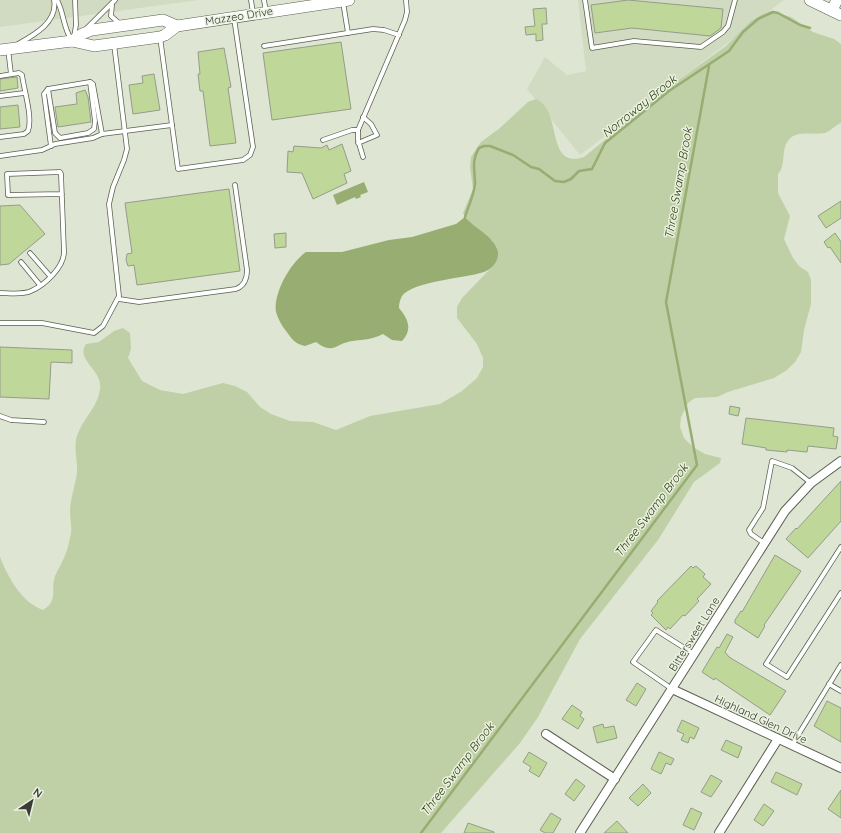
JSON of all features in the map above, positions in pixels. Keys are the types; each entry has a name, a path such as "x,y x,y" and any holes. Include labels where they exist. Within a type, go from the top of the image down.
{"main road":[{"name":"Mazzeo Drive","path":"4,49 72,41 90,46 114,44 160,37 166,35 177,26 346,0"},
{"path":"810,0 836,13 838,0"},
{"name":"Mazzeo Drive","path":"72,41 82,34 92,30 163,20 177,26"}],"street":[{"name":"Bittersweet Lane","path":"580,833 785,512 811,483 841,461"},
{"name":"Highland Glen Drive","path":"672,689 841,768"},
{"path":"546,734 615,779"},
{"path":"720,833 778,739"}],"lane":[{"path":"56,0 62,9 67,34 72,41"},
{"path":"11,74 4,49 34,34 48,22 54,14 56,0"},
{"path":"72,41 76,25 75,0"},
{"path":"115,0 110,8 111,16 116,21 127,25"},
{"path":"82,34 115,0"},
{"path":"251,0 253,14"},
{"path":"264,0 266,12"},
{"path":"346,0 348,33"},
{"path":"363,157 358,143 358,130 407,15 406,0"},
{"path":"585,0 592,48 634,41 701,47 723,32 728,26 735,0"},
{"path":"160,37 178,169 243,160 250,155 253,147 234,17"},
{"path":"264,46 376,29 398,35"},
{"path":"0,322 42,323 94,333 103,326 119,299 109,204 113,187 126,154 125,131 114,44"},
{"path":"0,76 11,74 22,75 24,94 27,100 29,124 29,129 26,133 0,137"},
{"path":"90,82 95,87 102,134"},
{"path":"51,144 44,94 48,89 90,82"},
{"path":"55,133 60,138 88,133 94,129 95,121 90,82"},
{"path":"48,89 55,133 51,144"},
{"path":"0,96 24,94"},
{"path":"358,143 377,135 371,124 363,117"},
{"path":"0,156 42,150 51,144 102,134 172,125"},
{"path":"323,140 352,130 358,130"},
{"path":"0,293 31,291 59,268 63,258 62,194 61,174 59,172 7,174 8,195 62,194"},
{"path":"119,299 139,302 241,286 246,278 247,270 236,185"},
{"path":"30,253 50,276"},
{"path":"20,262 40,285"},
{"path":"0,416 11,420 44,422"},
{"path":"764,543 751,534 749,530 764,508 772,461 792,468 811,483"},
{"path":"841,547 766,664 787,677 841,593"},
{"path":"672,689 633,662 656,630 694,654"},
{"path":"792,745 841,665"},
{"path":"830,684 841,691"}],"shaded area":[{"path":"0,0 199,0 0,27"},
{"path":"578,0 784,0 580,155 527,89 545,57 567,75 586,71"},
{"path":"771,11 791,17 813,32 834,39 841,44 841,123 825,133 802,134 792,137 785,147 782,165 778,174 778,193 790,216 784,239 793,258 800,267 808,272 811,280 811,304 804,330 801,352 795,362 787,370 774,378 728,392 717,397 695,398 688,403 681,417 680,427 684,438 693,447 705,454 721,458 720,463 694,482 658,540 580,639 538,717 520,743 441,833 0,833 0,557 16,588 28,601 43,610 51,603 53,599 55,576 65,555 71,533 70,507 77,473 75,448 76,440 81,427 99,396 100,389 98,376 84,355 86,344 99,342 114,331 123,328 130,333 131,349 128,358 142,381 160,390 183,394 223,383 235,386 247,392 260,407 271,414 290,421 313,422 336,430 370,416 440,404 462,391 477,378 483,367 483,358 477,344 457,318 457,307 462,298 492,267 493,241 469,222 463,213 473,189 470,167 471,157 481,142 500,128 528,102 536,99 544,105 549,115 559,147 564,155 572,159 584,157 672,85 726,46 751,21"},
{"path":"364,182 368,192 360,195 361,197 356,199 355,197 337,205 333,195"},
{"path":"465,217 491,239 498,252 495,263 487,271 428,283 408,291 402,296 399,308 407,320 408,328 402,341 392,340 383,334 372,338 348,342 331,348 322,346 316,342 305,346 294,341 282,325 276,312 277,296 289,270 306,252 342,252 389,240 412,237 456,224"}],"building":[{"path":"628,0 723,9 721,28 710,36 632,28 595,33 591,5"},
{"path":"546,8 547,24 542,24 543,40 536,41 536,34 526,35 525,27 535,26 533,9"},
{"path":"341,42 351,109 272,120 263,53"},
{"path":"224,48 231,87 228,88 236,143 210,146 203,91 200,91 198,52"},
{"path":"154,74 160,110 133,114 129,85 143,83 142,76"},
{"path":"17,77 18,88 0,91 0,79"},
{"path":"85,90 88,97 91,122 58,127 55,107 77,104 76,93"},
{"path":"18,105 20,127 0,129 0,107"},
{"path":"342,144 351,171 344,174 347,183 313,199 302,173 287,172 288,151 293,152 294,146 321,148 327,145 329,150"},
{"path":"229,189 240,271 137,285 134,265 128,266 126,260 127,254 132,253 125,203"},
{"path":"841,201 841,218 826,228 818,216"},
{"path":"20,205 45,234 9,264 0,265 0,206"},
{"path":"286,233 286,247 275,248 274,234"},
{"path":"835,233 841,242 841,263 830,247 828,248 824,242"},
{"path":"0,347 72,350 72,363 51,362 49,399 0,397"},
{"path":"730,406 740,408 738,416 729,414"},
{"path":"746,418 834,428 833,436 838,437 836,449 808,446 807,452 787,450 787,452 766,450 766,448 742,444"},
{"path":"841,481 841,521 808,558 786,539"},
{"path":"775,555 801,571 764,625 765,626 758,638 735,623 735,620 741,611 742,612"},
{"path":"691,566 693,568 696,566 705,574 703,577 711,584 697,599 699,601 685,616 683,615 670,629 668,627 666,630 651,615 653,613 651,611 658,602 657,601"},
{"path":"727,634 733,637 725,652 729,657 786,691 770,715 715,678 714,680 702,672 717,647 719,648"},
{"path":"637,683 646,689 636,706 626,700"},
{"path":"827,701 841,708 841,742 814,726"},
{"path":"572,705 582,712 580,716 584,719 578,729 562,719"},
{"path":"682,720 699,728 694,739 690,737 688,743 681,740 684,734 677,731"},
{"path":"603,724 604,728 614,726 617,738 597,743 593,727"},
{"path":"726,740 742,747 738,758 721,750"},
{"path":"529,752 547,763 539,777 529,771 531,767 523,762"},
{"path":"659,752 674,759 671,765 666,763 661,774 651,769"},
{"path":"776,772 802,784 797,795 771,782"},
{"path":"711,775 722,781 711,797 701,792"},
{"path":"576,779 585,786 574,801 565,794"},
{"path":"643,784 651,793 638,806 629,798"},
{"path":"841,790 841,818 828,809"},
{"path":"764,804 774,811 763,826 754,820"},
{"path":"691,808 702,813 694,830 683,825"},
{"path":"551,813 561,819 553,833 545,833 540,830"},
{"path":"617,821 628,833 604,833"},
{"path":"468,823 494,832 494,833 464,833"}],"waterway":[{"name":"Norroway Brook","path":"465,217 475,184 474,161 479,148 490,146 513,155 531,167 539,169 555,181 564,182 571,179 579,171 592,169 605,143 669,91 729,51 743,32 758,19 773,12 778,13 800,25 810,28"},
{"name":"Three Swamp Brook","path":"421,833 697,465 666,302 709,66"}]}
